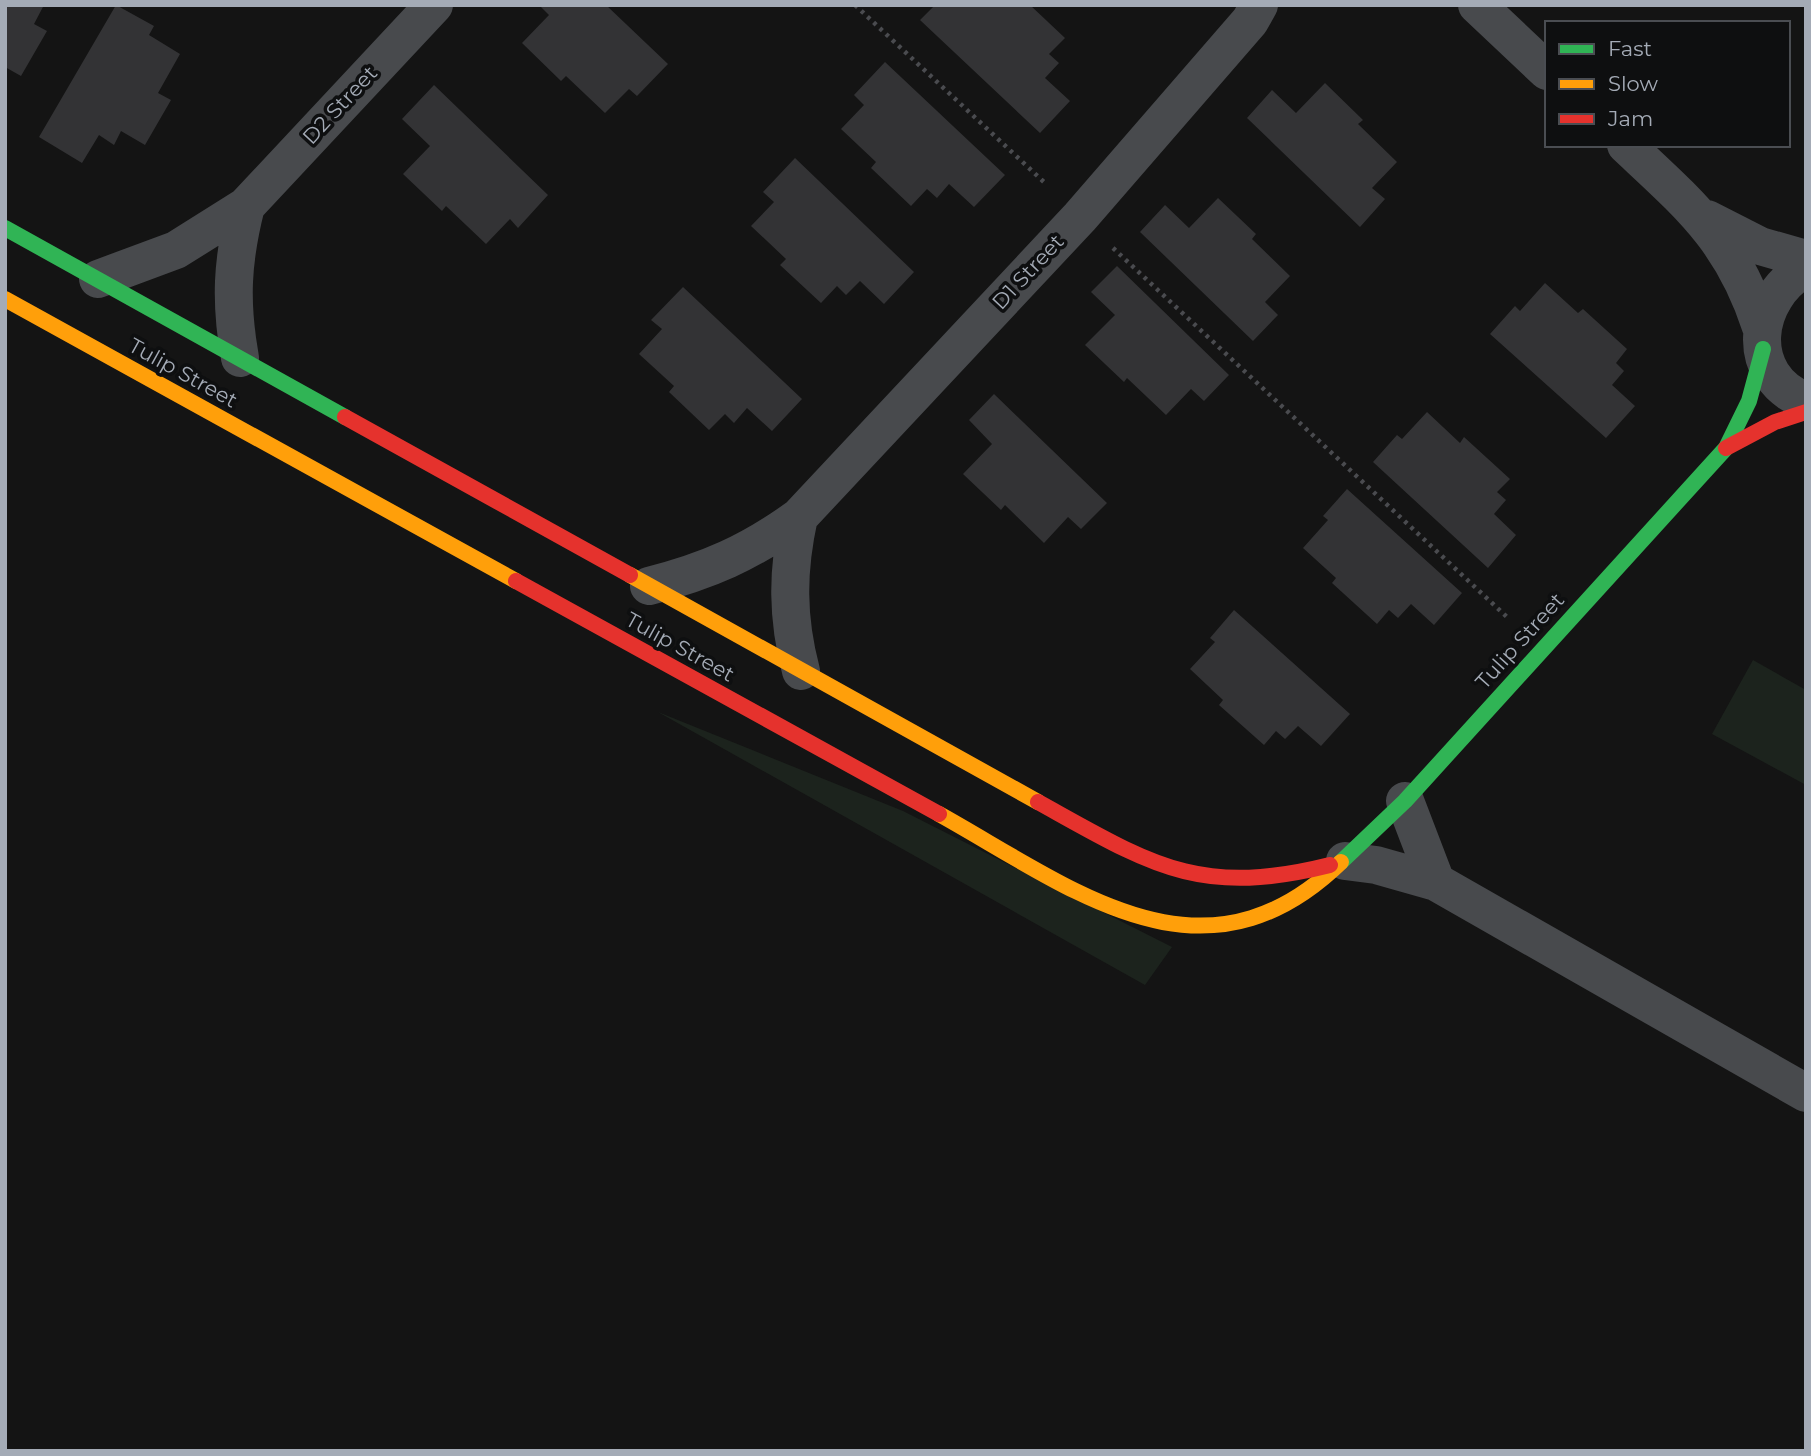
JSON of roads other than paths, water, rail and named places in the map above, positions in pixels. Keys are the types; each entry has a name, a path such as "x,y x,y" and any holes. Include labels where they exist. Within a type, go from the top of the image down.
{"street":[{"name":"D2 Street","path":"98,279 176,250 246,206 435,5"},
{"path":"1476,5 1545,69"},
{"name":"D1 Street","path":"649,586 729,561 766,541 799,517 1080,217 1261,10"},
{"path":"1628,147 1702,216 1738,268 1775,377 1786,389 1806,401"},
{"name":"D2 Street","path":"240,358 232,282 237,243 246,206"},
{"path":"1702,216 1760,246 1806,259"},
{"name":"Tulip Street","path":"5,228 1135,856 1177,872 1221,880 1266,880 1345,861"},
{"path":"1762,338 1766,309 1776,292 1788,278 1806,268"},
{"name":"Tulip Street","path":"5,299 1111,909 1153,922 1197,927 1240,921 1281,907 1319,884 1405,801 1541,648 1726,448 1749,401 1762,338"},
{"name":"Tulip Street","path":"1726,448 1774,422 1806,412"},
{"path":"799,517 791,558 789,610 801,671"},
{"path":"1405,801 1436,882"},
{"path":"1345,861 1376,865 1436,882 1806,1093"}]}
